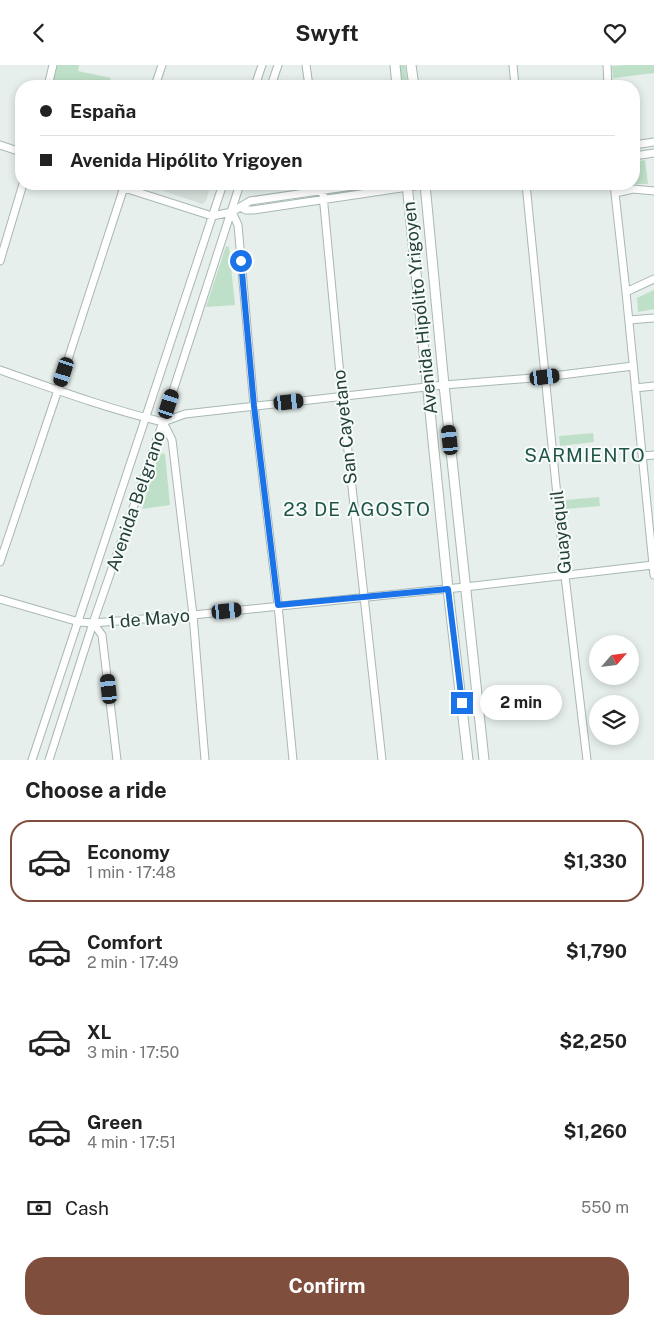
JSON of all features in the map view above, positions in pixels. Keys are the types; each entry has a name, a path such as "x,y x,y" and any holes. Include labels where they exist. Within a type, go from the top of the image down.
{"street":[{"path":"49,80 53,65"},
{"path":"157,80 162,65"},
{"path":"257,80 262,65"},
{"path":"273,80 278,65"},
{"path":"306,65 308,80"},
{"path":"394,65 396,80"},
{"path":"411,65 413,80"},
{"path":"513,65 514,80"},
{"path":"607,65 608,80"},
{"path":"640,144 654,142"},
{"path":"0,145 15,150"},
{"path":"640,155 654,153"},
{"path":"0,261 21,190"},
{"path":"0,562 123,190"},
{"path":"136,190 212,216 232,211 250,201 307,190"},
{"name":"Avenida Belgrano","path":"32,760 221,190"},
{"name":"Avenida Belgrano","path":"49,760 92,623 164,422 238,190"},
{"name":"San Cayetano","path":"323,190 342,396 382,760"},
{"path":"240,207 246,210 253,210 375,190"},
{"name":"Avenida Hipólito Yrigoyen","path":"408,190 448,589 468,760"},
{"name":"Avenida Hipólito Yrigoyen","path":"427,190 444,385 484,760"},
{"name":"Guayaquil","path":"527,190 586,760"},
{"path":"628,190 614,193 634,366 654,575"},
{"path":"640,190 654,191"},
{"path":"232,211 238,225 254,406 278,605 292,760"},
{"path":"626,292 654,279"},
{"path":"629,320 654,318"},
{"path":"0,370 146,418 164,422 185,414 634,366"},
{"path":"635,388 654,386"},
{"path":"164,422 172,440 193,615 205,760"},
{"path":"643,456 654,455"},
{"name":"1 de Mayo","path":"0,599 78,622 92,623 193,615 448,589 653,565"},
{"path":"92,623 102,635 117,760"}],"shaded area":[{"path":"161,190 209,190 206,201 202,204"}],"green space":[{"path":"56,65 79,65 78,71 111,78 110,80 53,80"},
{"path":"400,65 405,65 407,80 401,80"},
{"path":"654,65 654,73 613,78 612,66"},
{"path":"645,160 648,184 640,184 640,161"},
{"path":"226,246 229,247 235,305 206,307"},
{"path":"654,290 654,309 638,312 637,298"},
{"path":"593,433 594,442 560,446 559,436"},
{"path":"159,453 165,454 170,505 142,509"},
{"path":"599,497 600,506 566,509 566,500"}],"district":[{"name":"SARMIENTO","path":"585,455"},
{"name":"23 DE AGOSTO","path":"357,509"}],"route":[{"path":"241,261 254,406 278,605 448,589 462,703"}]}
